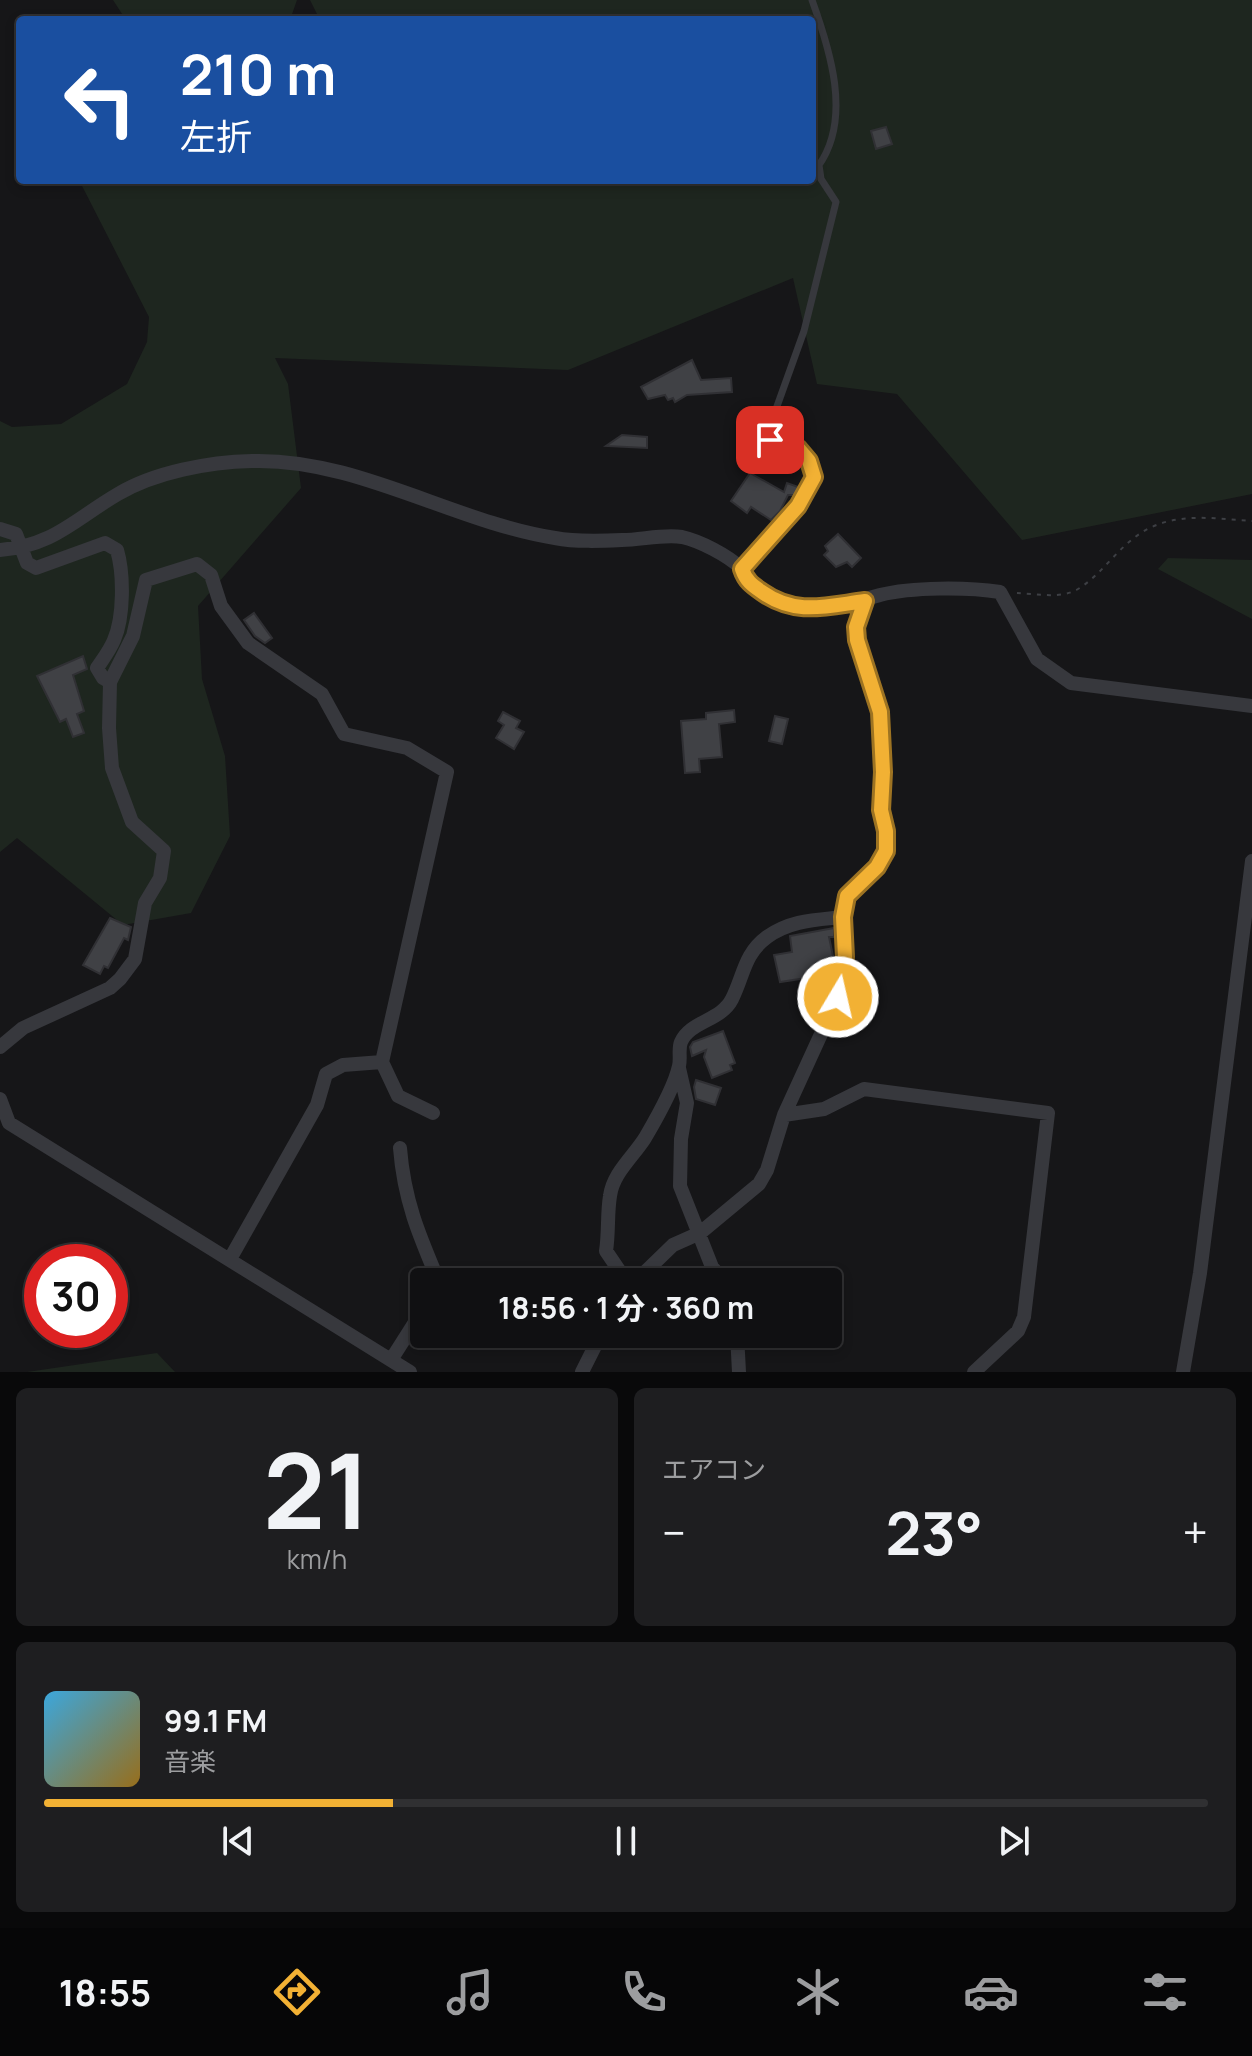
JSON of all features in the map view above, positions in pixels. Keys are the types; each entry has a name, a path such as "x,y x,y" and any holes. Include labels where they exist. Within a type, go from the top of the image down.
{"street":[{"path":"0,550 22,548 54,537 118,494 146,480 213,464 254,460 300,465 361,478 508,529 558,539 681,537 712,549 742,569 746,580 776,602 797,609 865,601 899,592 981,589 1000,592 1037,659 1071,683 1252,706"},
{"path":"0,529 16,534 27,563 36,568 105,543 117,550 120,559 120,616 115,640 97,668 103,678 110,682"},
{"path":"0,1047 23,1028 110,988 135,959 145,903 160,878 164,851 150,835 132,822 112,768 110,682 133,636 146,580 197,564 211,575 221,606 248,643 322,694 344,734 407,748 447,772 382,1062 398,1096 433,1113"},
{"path":"649,1268 673,1245 700,1233 759,1184 767,1170 784,1115 838,997 845,957 843,917 847,896 877,867 886,851 886,831 881,810 880,712 857,640 856,627 865,601"},
{"path":"1183,1372 1202,1257 1252,861"},
{"path":"713,1268 680,1186 681,1139 687,1103 679,1068 680,1043 688,1032 720,1015 731,1001 745,960 755,947 790,924 843,917"},
{"path":"230,1259 317,1105 326,1074 343,1065 382,1062"},
{"path":"618,1268 606,1251 611,1224 610,1195 617,1176 645,1138 679,1068"},
{"path":"784,1115 824,1109 864,1089 1048,1113 1024,1317 1018,1331 974,1372"},
{"path":"0,1099 9,1123 410,1372"},
{"path":"400,1148 403,1184 411,1215 433,1268"},
{"path":"391,1360 410,1330"},
{"path":"582,1372 594,1348"},
{"path":"738,1348 739,1372"}],"lane":[{"path":"742,569 798,506 814,477 809,461 798,448 777,446 770,440 771,423 804,331 836,202 821,179 819,165 831,148 838,122 828,51 812,0"}],"path":[{"path":"1000,592 1056,595 1078,590 1128,541 1154,526 1176,519 1252,521"}],"shaded area":[{"path":"113,0 297,0 291,16 123,16"},
{"path":"310,0 1252,0 1252,494 1022,540 897,394 817,384 793,278 568,370 275,358 288,384 301,488 198,606 202,679 225,756 230,836 191,913 123,925 17,838 0,852 0,421 12,427 61,424 127,384 147,342 149,317 81,184 816,184 816,16 318,16"},
{"path":"1168,558 1252,560 1252,619 1158,569"},
{"path":"157,1353 175,1372 27,1372"}],"building":[{"path":"886,127 892,144 876,149 871,131"},
{"path":"692,360 701,380 731,378 732,392 687,395 675,402 665,395 648,399 641,387"},
{"path":"622,435 647,437 647,448 606,446"},
{"path":"750,473 784,492 787,483 801,488 797,495 788,495 771,520 751,507 747,513 731,501"},
{"path":"838,534 861,558 852,567 847,562 836,567 824,555 828,551 825,546"},
{"path":"254,613 272,638 265,643 255,636 244,620"},
{"path":"83,656 87,669 73,675 84,711 77,714 84,733 73,737 66,719 60,722 37,676"},
{"path":"734,710 735,722 719,724 722,757 699,759 700,772 685,773 681,721 706,719 706,713"},
{"path":"503,712 520,721 516,728 524,732 514,749 496,738 504,725 498,721"},
{"path":"775,716 788,719 782,744 769,741"},
{"path":"110,918 131,927 128,940 124,938 108,968 104,966 100,974 83,965"},
{"path":"834,928 834,937 829,937 834,961 832,974 780,982 774,955 792,952 790,936"},
{"path":"723,1031 735,1063 730,1065 732,1070 712,1078 704,1057 706,1050 692,1056 690,1047 693,1042"},
{"path":"696,1080 721,1088 715,1105 696,1099"}],"route":[{"path":"770,440 777,446 798,448 809,461 814,477 798,506 742,569 746,580 776,602 797,609 865,601 856,627 857,640 880,712 881,810 886,831 886,851 877,867 847,896 843,917 845,957 838,997"}]}
